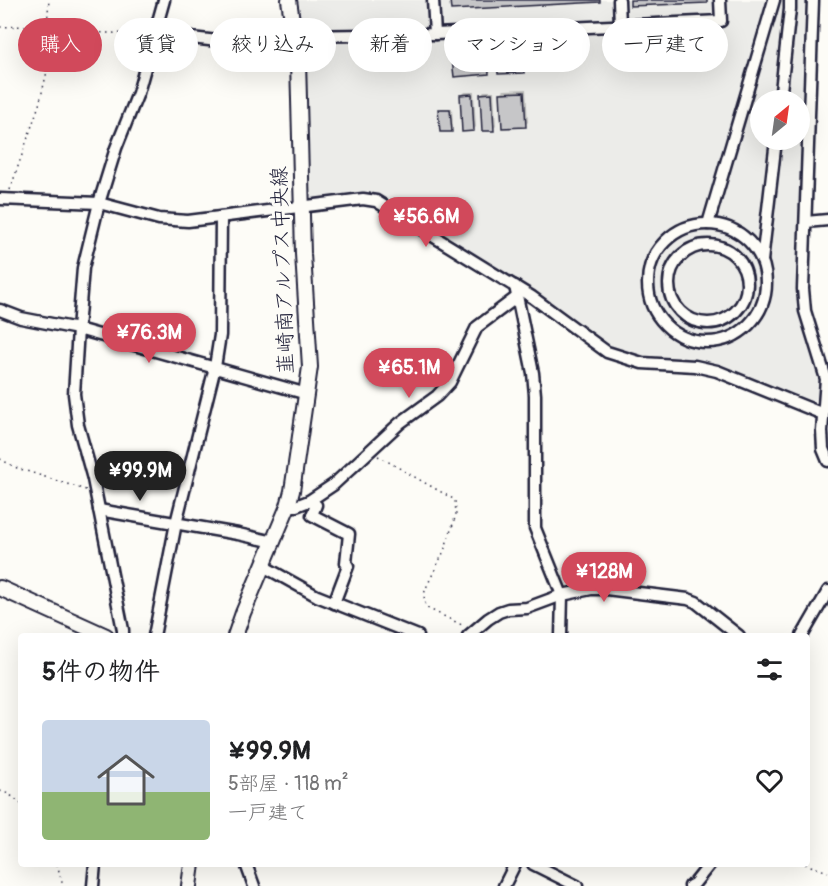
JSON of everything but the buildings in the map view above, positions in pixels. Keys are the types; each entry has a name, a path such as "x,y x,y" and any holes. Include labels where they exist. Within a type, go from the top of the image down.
{"main road":[{"name":"韮崎南アルプス中央線","path":"289,0 292,18"},
{"name":"韮崎南アルプス中央線","path":"236,633 288,506 294,480 310,367 301,207 298,72"},
{"path":"0,588 99,633"},
{"path":"189,886 192,867"}],"street":[{"path":"159,18 164,0"},
{"path":"434,0 435,34"},
{"path":"619,0 620,18"},
{"path":"720,0 721,18"},
{"path":"768,0 770,15"},
{"path":"708,224 774,0"},
{"path":"781,90 790,0"},
{"path":"813,0 803,289 805,311 826,379 822,431 823,449 828,461"},
{"path":"336,35 435,34 602,26"},
{"path":"123,633 96,493 78,424 74,394 83,268 99,203 116,148 144,72"},
{"path":"762,261 775,150"},
{"path":"3,199 99,203 159,219 188,221 363,199 376,201 516,291 532,297 607,352 642,363 695,366 717,372 823,414"},
{"path":"155,633 176,523 215,367 220,335 221,217"},
{"path":"806,222 828,220"},
{"path":"708,224 735,231 756,249 766,274 767,288 764,301 750,325 727,339 700,342 674,332 660,317 650,299 648,285 649,272 657,253 670,237 695,225 708,224"},
{"path":"703,244 724,247 740,260 745,269 747,290 744,300 739,309 722,320 712,323 692,320 683,314 670,298 668,277 671,267 684,251 693,247 703,244"},
{"path":"288,506 296,506 309,501 333,485 400,423 438,396 450,382 477,327 516,291"},
{"path":"516,291 533,373 535,394 535,528 562,595 561,633"},
{"path":"0,310 21,318 78,329 307,394"},
{"path":"309,501 316,505 312,515 348,534 346,563 348,566 334,603"},
{"path":"99,510 274,542"},
{"path":"263,566 317,596 410,633"},
{"path":"473,633 499,612 527,608 562,595 591,589 688,599 696,602 735,633"},
{"path":"804,633 828,591"},
{"path":"93,886 95,867"},
{"path":"247,867 254,886"},
{"path":"504,886 514,867"},
{"path":"539,867 577,886"},
{"path":"690,886 708,867"}],"path":[{"path":"47,18 48,0"},
{"path":"0,27 18,26"},
{"path":"3,199 39,105 47,72"},
{"path":"370,451 455,500 456,515 444,551 425,590 424,600 427,608 470,633"},
{"path":"0,459 17,468 96,493"},
{"path":"0,791 9,794 18,802"},
{"path":"810,866 828,872"},
{"path":"58,867 63,886"}],"shaded area":[{"path":"295,0 805,0 802,90 750,90 750,150 800,150 796,297 801,320 821,378 818,399 808,402 718,366 691,360 642,356 617,349 599,340 529,287 378,198 315,200 307,196 299,72 336,72 336,18 296,18"}]}
